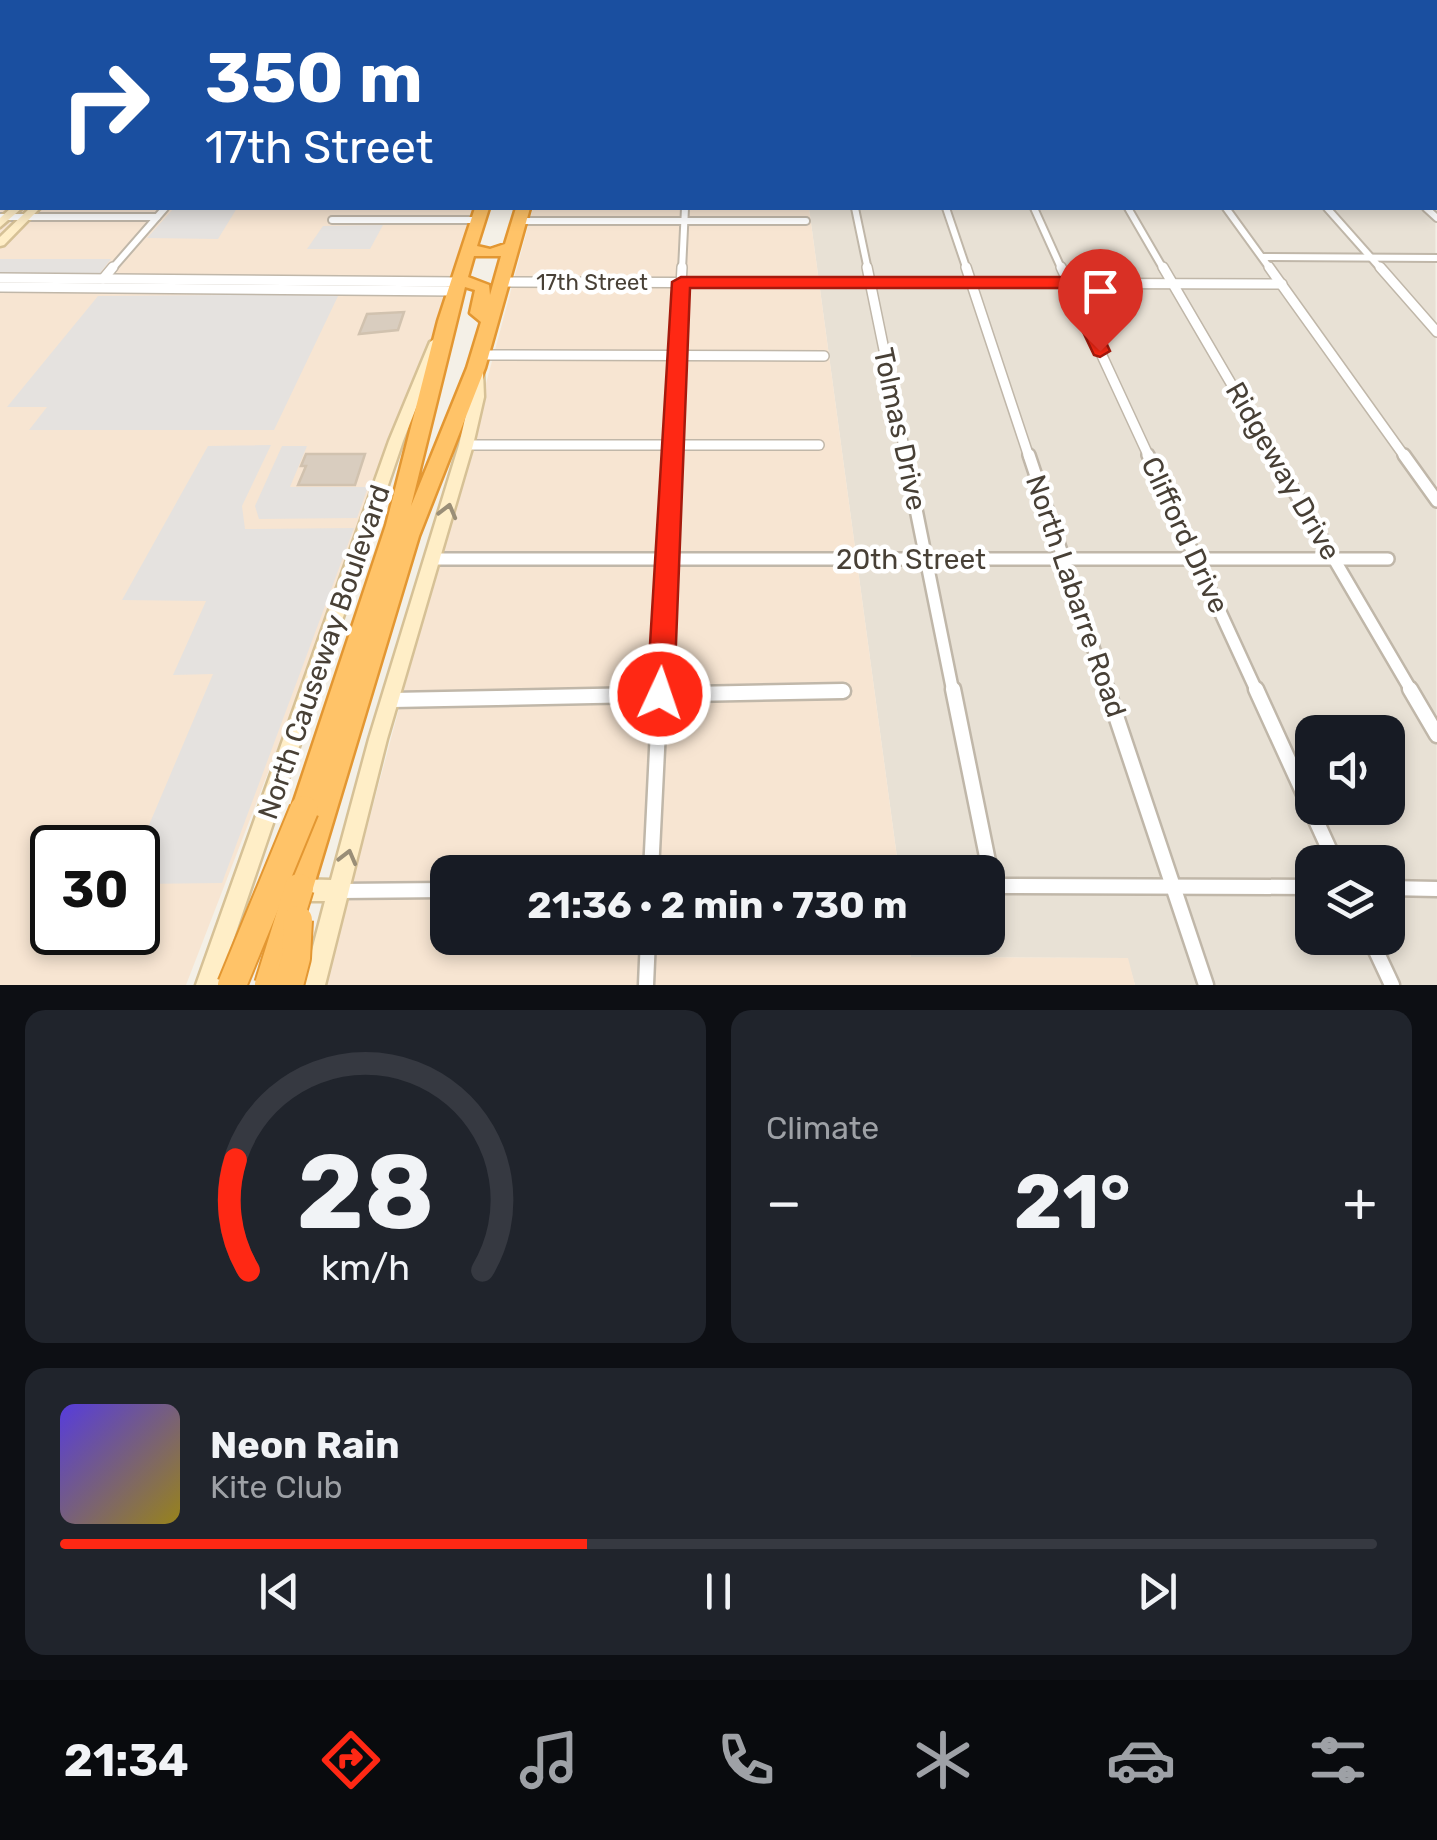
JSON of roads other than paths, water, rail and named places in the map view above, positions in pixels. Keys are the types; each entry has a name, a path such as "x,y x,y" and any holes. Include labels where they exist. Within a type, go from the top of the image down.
{"highway":[{"name":"North Causeway Boulevard","path":"270,985 356,679 446,320 480,214"},
{"name":"North Causeway Boulevard","path":"244,985 304,810 426,486 478,362 521,214"},
{"path":"469,247 477,253 491,254 511,248"},
{"path":"456,286 484,288 478,312 490,322"},
{"path":"232,985 304,810"},
{"path":"288,985 296,958 299,888"}],"street":[{"path":"104,279 163,210"},
{"path":"652,855 685,210"},
{"name":"Tolmas Drive","path":"855,210 984,855"},
{"name":"North Labarre Road","path":"947,210 1206,985"},
{"name":"Clifford Drive","path":"1035,210 1328,845"},
{"name":"Ridgeway Drive","path":"1129,210 1437,736"},
{"path":"1228,210 1437,501"},
{"path":"1330,210 1437,332"},
{"path":"3,219 26,211 157,217"},
{"path":"0,243 26,211"},
{"path":"332,220 480,214"},
{"path":"521,214 806,221"},
{"path":"1263,257 1437,258"},
{"path":"0,278 456,286"},
{"name":"17th Street","path":"502,282 1282,284"},
{"path":"0,288 456,286"},
{"name":"North Causeway Boulevard","path":"207,985 396,441 446,320"},
{"path":"478,362 824,356"},
{"name":"North Causeway Boulevard","path":"314,985 466,446 477,397 478,362"},
{"path":"466,446 820,445"},
{"name":"20th Street","path":"434,559 1388,559"},
{"path":"392,700 842,691"},
{"path":"257,848 251,891 430,890"},
{"path":"1005,886 1295,887"},
{"path":"1405,888 1437,888"},
{"path":"646,985 647,955"},
{"path":"1378,955 1392,985"}]}
